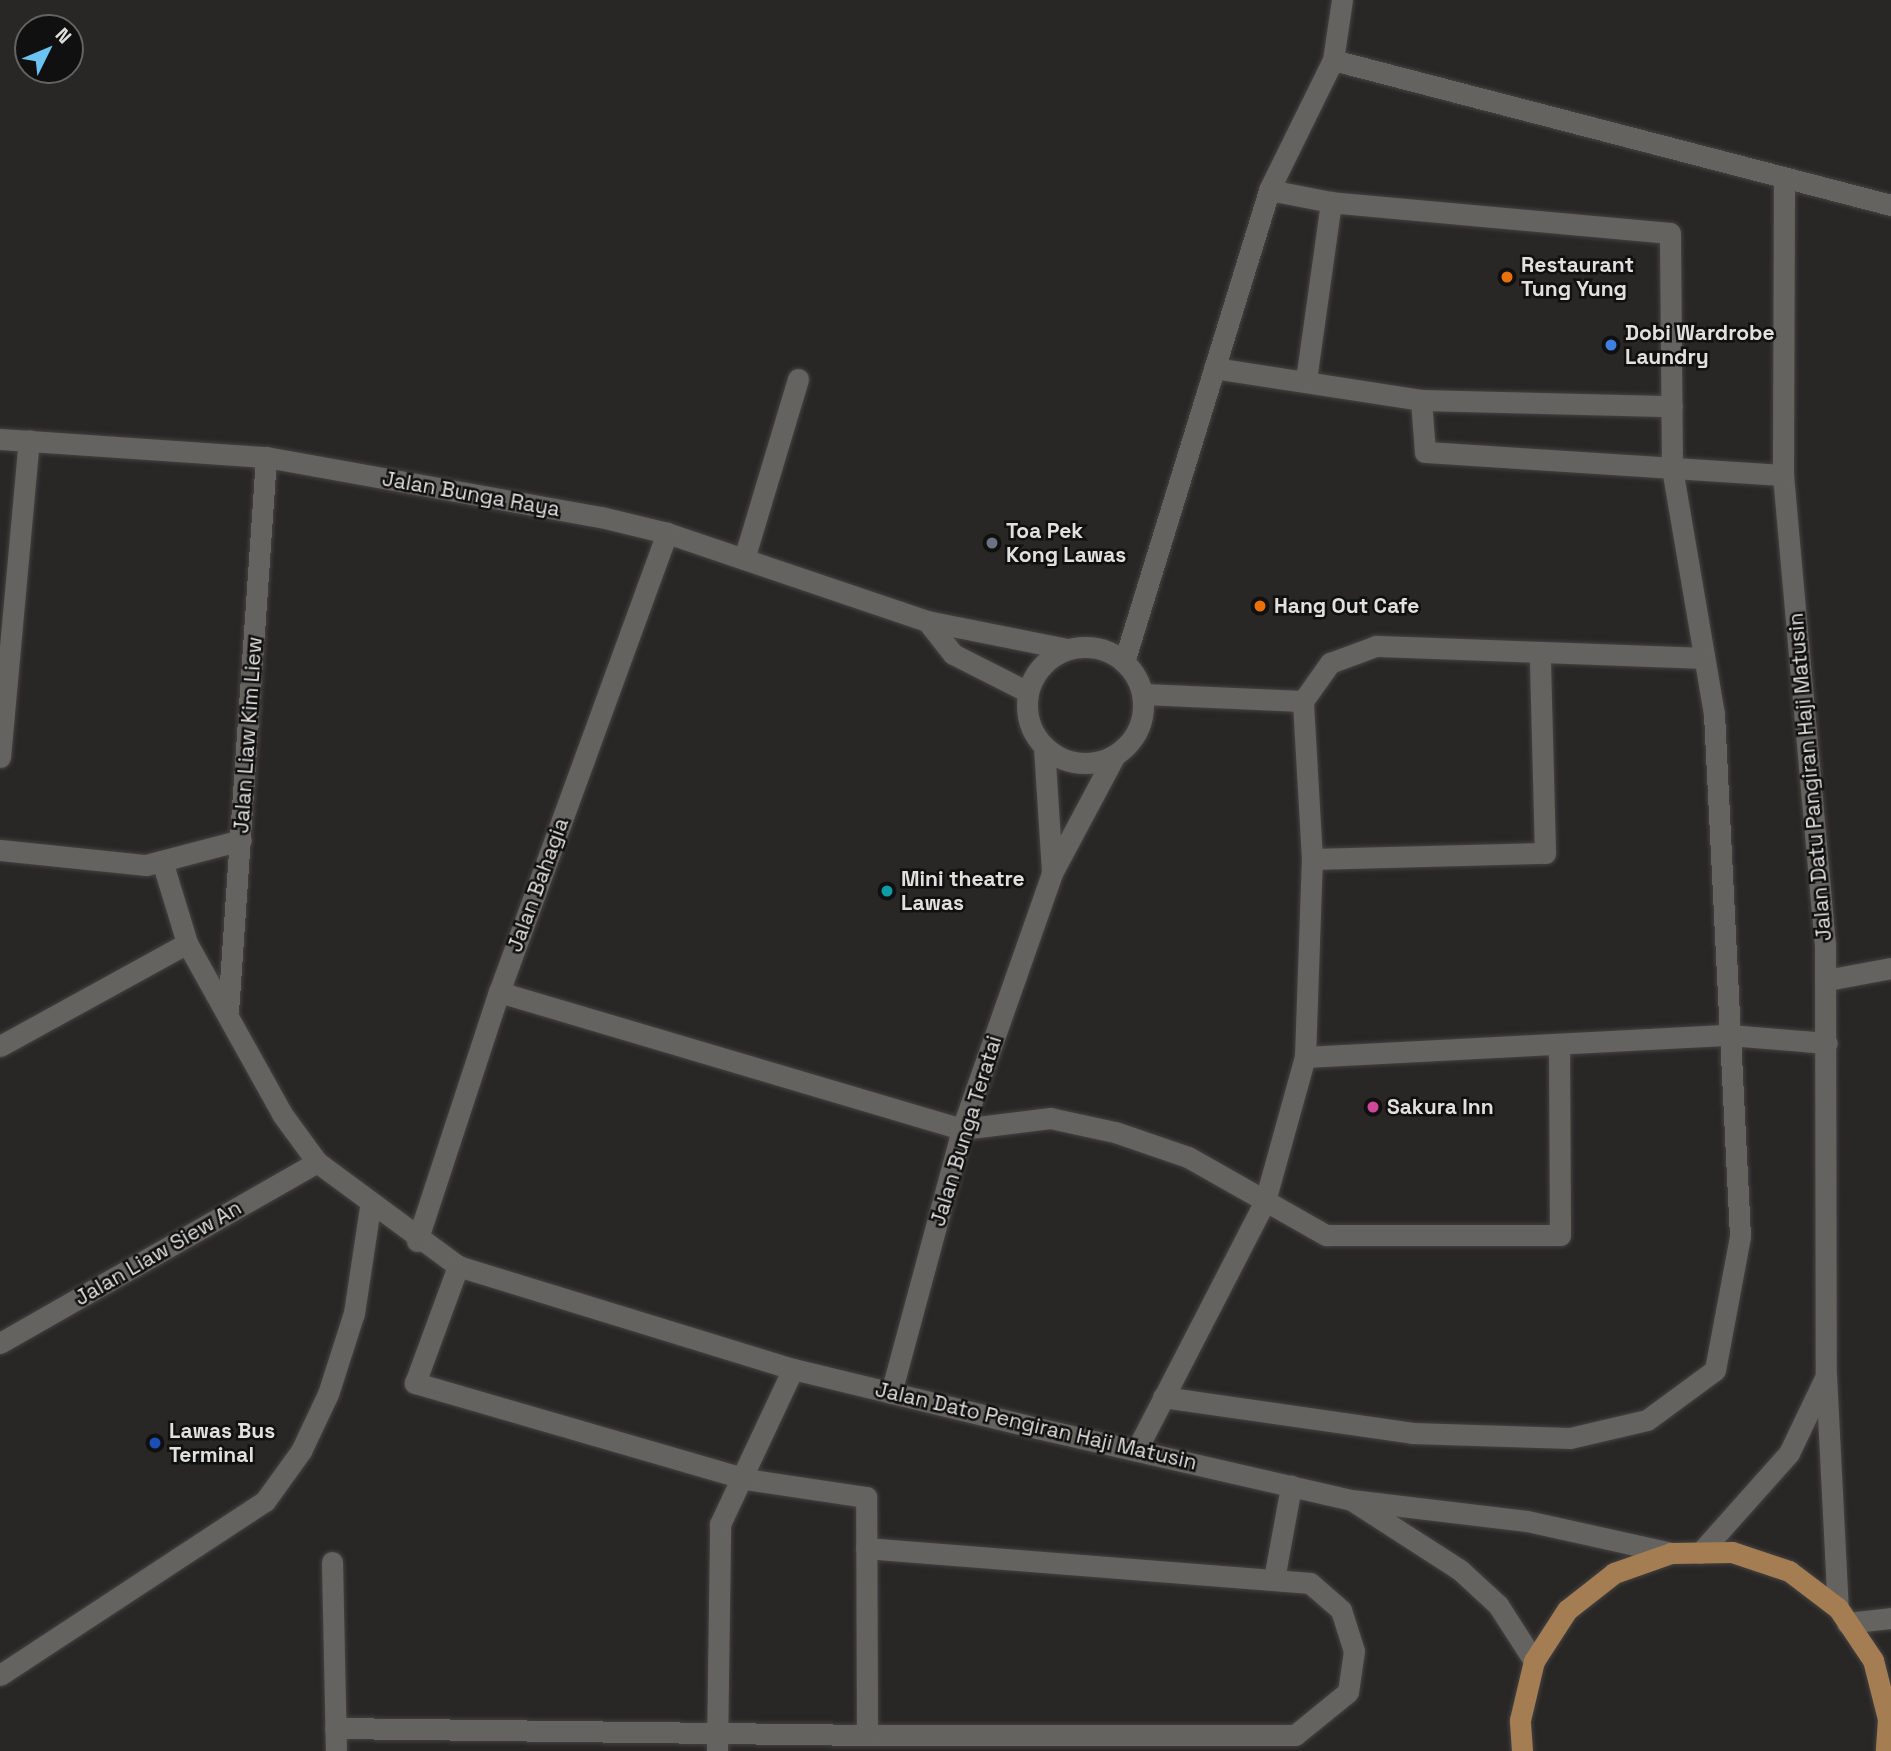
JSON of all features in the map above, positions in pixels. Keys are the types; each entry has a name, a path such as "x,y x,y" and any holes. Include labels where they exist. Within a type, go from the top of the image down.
{"main road":[{"path":"1522,1751 1520,1720 1534,1661 1567,1610 1614,1573 1671,1553 1731,1552 1789,1571 1843,1615 1873,1660 1888,1719 1886,1751"}],"street":[{"path":"1124,662 1269,190 1333,60 1342,0"},
{"path":"1333,60 1784,180 1891,205"},
{"name":"Jalan Datu Pangiran Haji Matusin","path":"1784,180 1783,475 1827,980 1826,1375 1843,1615"},
{"path":"1164,1396 1412,1433 1570,1438 1647,1420 1716,1370 1740,1236 1728,1035 1723,847 1714,714 1702,658 1672,467 1670,233 1331,202 1269,190"},
{"path":"1306,380 1331,202"},
{"path":"1214,368 1306,380 1421,400 1672,406"},
{"path":"744,559 798,379"},
{"path":"1421,400 1425,452 1783,475"},
{"name":"Jalan Bunga Raya","path":"0,439 266,457 667,533 927,621 1067,649"},
{"path":"0,757 29,440"},
{"name":"Jalan Liaw Kim Liew","path":"228,1012 266,457"},
{"name":"Jalan Bahagia","path":"417,1241 499,992 667,533"},
{"path":"927,621 953,654 1028,692"},
{"path":"1137,1450 1265,1201 1305,1057 1312,859 1303,701 1330,663 1376,646 1540,656 1702,658"},
{"path":"1052,873 1114,757 1139,730 1143,694 1124,662 1107,650 1067,649 1049,658 1028,692 1032,732 1044,747 1077,764 1114,757"},
{"path":"1312,859 1545,853 1540,656"},
{"path":"1143,694 1303,701"},
{"path":"1044,747 1052,873"},
{"path":"0,850 162,861 241,840"},
{"path":"162,861 187,943 228,1012 282,1114 317,1162 370,1208 417,1241"},
{"name":"Jalan Bunga Teratai","path":"891,1393 962,1129 1052,873"},
{"path":"0,1046 187,943"},
{"path":"1827,980 1891,968"},
{"path":"499,992 962,1129 1050,1118 1115,1132 1188,1157 1326,1235 1560,1234 1559,1044"},
{"path":"1305,1057 1728,1035 1827,1043"},
{"name":"Jalan Liaw Siew An","path":"0,1343 317,1162"},
{"path":"0,1675 265,1501 301,1451 328,1394 354,1313 370,1208"},
{"name":"Jalan Dato Pengiran Haji Matusin","path":"417,1241 458,1266 793,1369 1351,1500 1527,1521 1671,1553"},
{"path":"458,1266 415,1383 746,1479 866,1497 867,1735"},
{"path":"717,1742 720,1524 746,1479 793,1369"},
{"path":"1700,1553 1789,1453 1826,1375"},
{"path":"1274,1580 1291,1486"},
{"path":"1351,1500 1460,1570 1498,1605 1534,1661"},
{"path":"335,1728 717,1742 867,1735 1294,1735 1348,1692 1354,1651 1341,1610 1310,1583 866,1548"},
{"path":"332,1562 336,1751"},
{"path":"1843,1615 1891,1618"}],"place":[{"name":"Restaurant Tung Yung","path":"1507,277"},
{"name":"Dobi Wardrobe Laundry","path":"1611,345"},
{"name":"Toa Pek Kong Lawas","path":"992,543"},
{"name":"Hang Out Cafe","path":"1260,606"},
{"name":"Mini theatre Lawas","path":"887,891"},
{"name":"Sakura Inn","path":"1373,1107"},
{"name":"Lawas Bus Terminal","path":"155,1443"}]}
